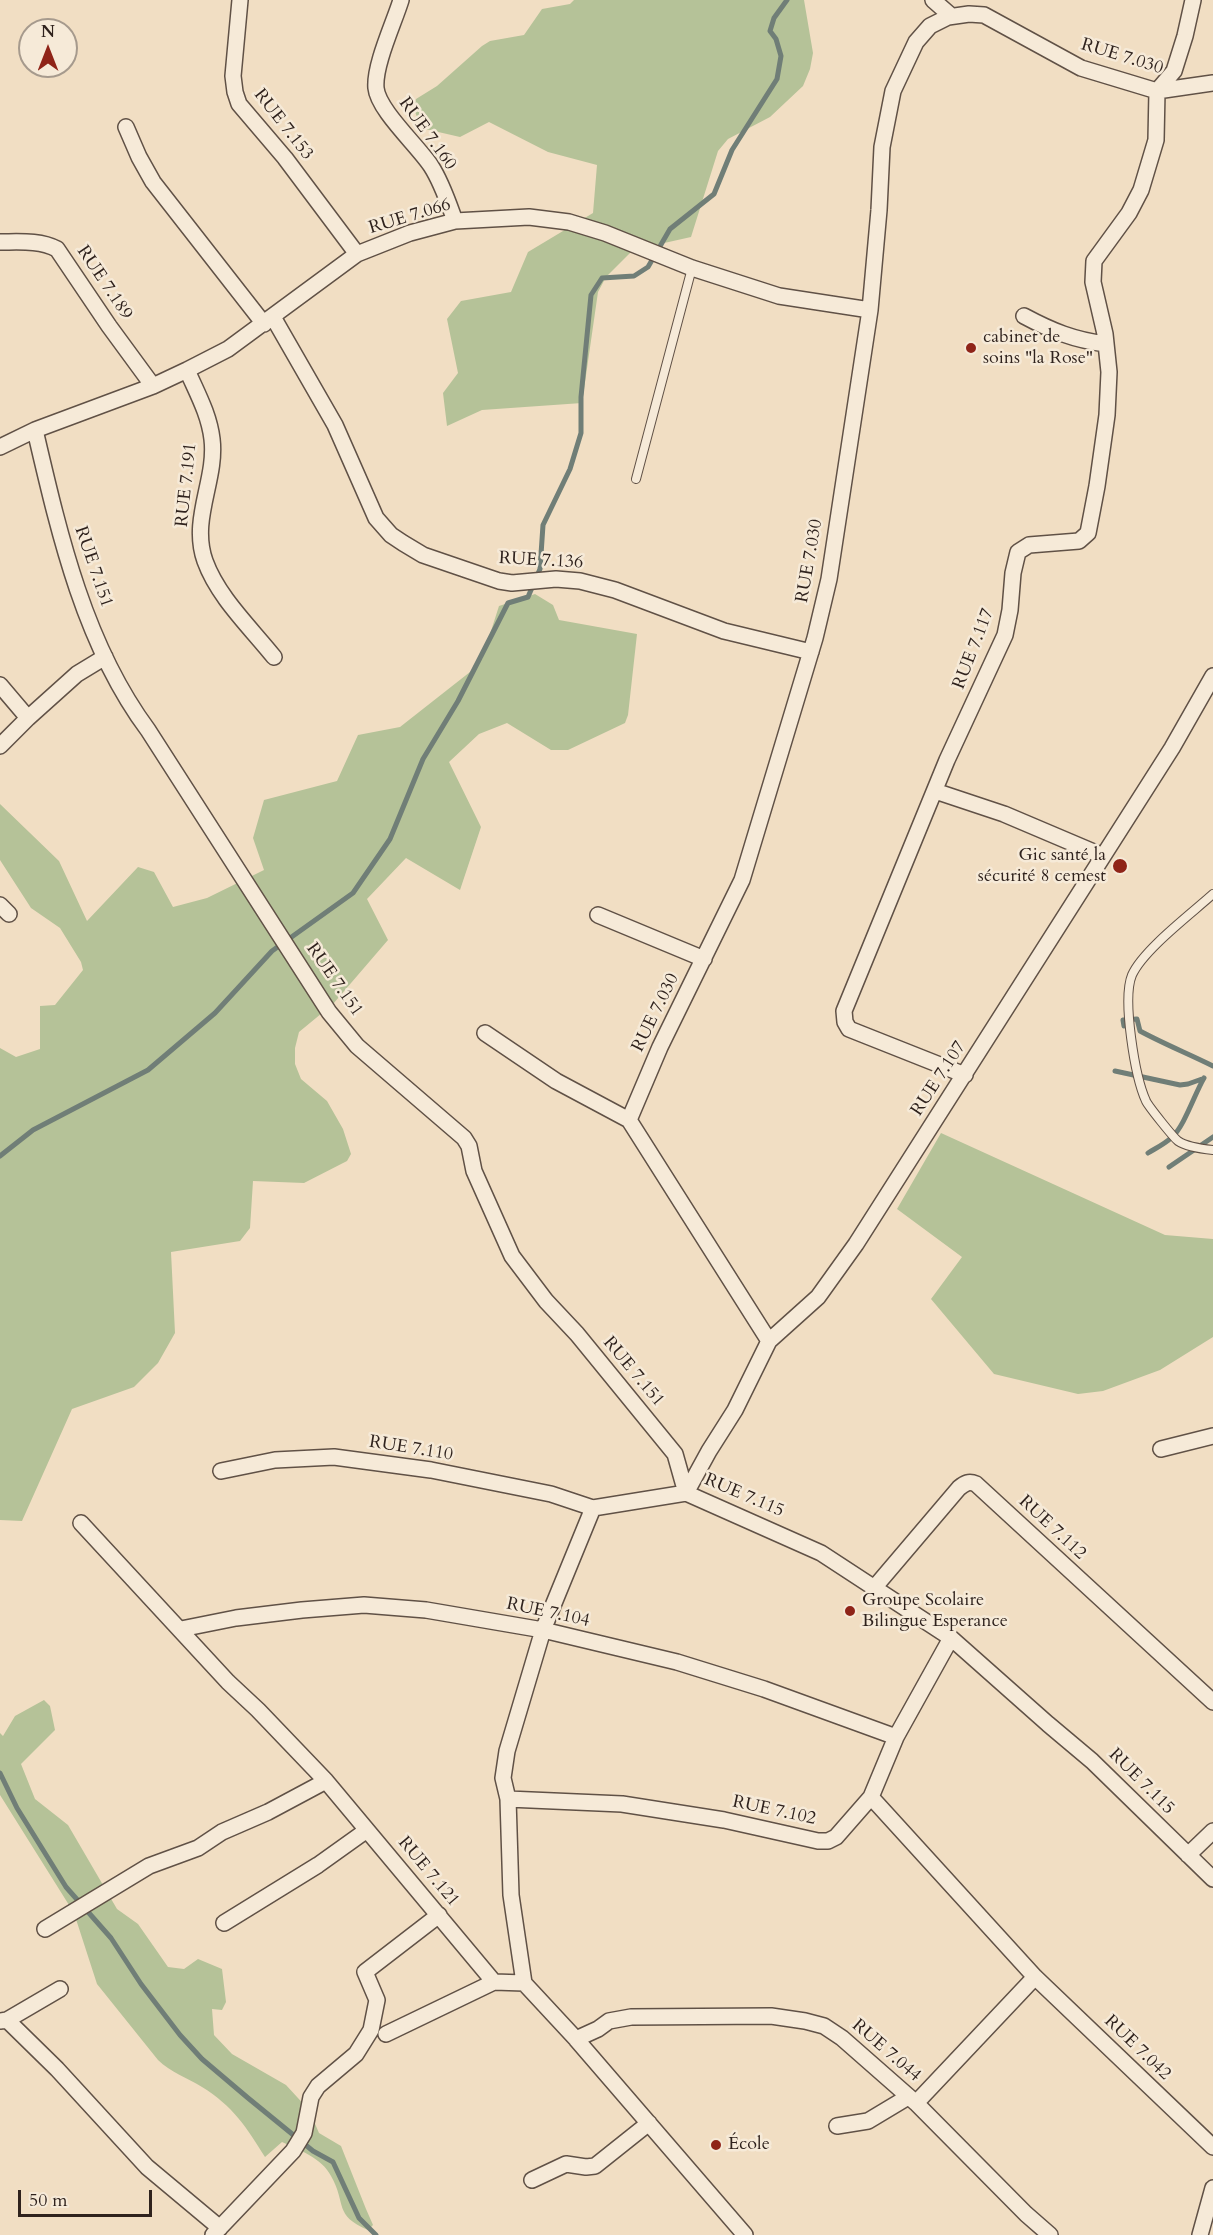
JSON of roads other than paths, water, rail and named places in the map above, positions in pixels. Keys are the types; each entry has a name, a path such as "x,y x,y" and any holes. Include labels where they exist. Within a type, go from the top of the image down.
{"street":[{"name":"RUE 7.153","path":"240,0 233,76 239,104 285,158 357,254"},
{"name":"RUE 7.160","path":"401,0 377,72 376,89 381,103 440,180 455,221"},
{"path":"933,0 949,14 948,18"},
{"path":"1157,91 1174,71 1193,0"},
{"name":"RUE 7.030","path":"629,1120 660,1047 742,880 811,652 829,579 870,310 882,147 892,92 916,42 930,26 948,18 969,14 984,15 1081,68 1157,91 1213,83"},
{"name":"RUE 7.117","path":"965,1075 849,1029 845,1022 844,1011 935,790 1005,634 1018,552 1029,545 1078,541 1088,533 1107,415 1109,372 1106,344 1093,282 1094,261 1129,213 1141,190 1156,140 1157,91"},
{"name":"RUE 7.136","path":"126,127 153,182 268,321 335,425 376,518 397,539 423,555 499,581 512,583 556,579 580,581 615,590 724,631 811,652"},
{"name":"RUE 7.066","path":"0,447 35,430 153,386 188,370 228,349 357,254 410,233 455,221 529,217 570,222 605,233 692,268 778,296 870,310"},
{"name":"RUE 7.189","path":"0,242 30,242 50,245 57,249 153,386"},
{"path":"1024,316 1053,332 1082,341 1106,344"},
{"name":"RUE 7.191","path":"188,370 207,415 213,441 210,479 200,528 205,560 225,598 274,657"},
{"name":"RUE 7.151","path":"35,430 55,515 77,584 105,657 127,702 148,730 329,1012 357,1046 464,1138 469,1146 474,1171 512,1256 546,1301 577,1334 675,1454 686,1493"},
{"path":"0,746 77,674 105,657"},
{"name":"RUE 7.107","path":"686,1493 735,1410 769,1341 818,1297 856,1244 1172,748 1213,676"},
{"path":"0,685 28,718"},
{"path":"935,790 1004,814 1103,856"},
{"path":"598,915 704,959"},
{"path":"485,1033 556,1081 629,1120 769,1341"},
{"path":"1161,1449 1213,1436"},
{"name":"RUE 7.110","path":"221,1471 275,1460 334,1457 442,1473 550,1494 593,1508"},
{"name":"RUE 7.112","path":"874,1588 964,1483 971,1482 976,1484 1213,1702"},
{"name":"RUE 7.115","path":"593,1508 686,1493 822,1553 951,1638 1092,1761 1213,1879"},
{"path":"593,1508 543,1630 507,1751 503,1778 508,1798 512,1895 524,1983 649,2122 745,2235"},
{"name":"RUE 7.121","path":"81,1523 228,1682 326,1781 494,1982"},
{"name":"RUE 7.104","path":"181,1629 236,1618 364,1605 426,1610 543,1630 677,1662 764,1689 896,1737"},
{"name":"RUE 7.102","path":"508,1798 622,1804 724,1820 818,1841 828,1841 836,1837 871,1797 896,1737 951,1638"},
{"path":"45,1929 149,1866 198,1848 222,1832 268,1812 326,1781"},
{"name":"RUE 7.042","path":"871,1797 1035,1977 1213,2147"},
{"path":"224,1923 318,1865 367,1830"},
{"path":"1188,1856 1213,1831"},
{"path":"60,1989 4,2021 57,2069 147,2167 217,2232 293,2151 304,2133 311,2097 318,2086 356,2054 371,2030 377,2000 365,1972 439,1915"},
{"path":"837,2126 868,2121 912,2100 1035,1977"},
{"path":"386,2034 494,1982 524,1983"},
{"name":"RUE 7.044","path":"576,2039 609,2021 631,2017 771,2016 806,2020 824,2026 842,2038 912,2100 1050,2235"},
{"path":"532,2180 566,2164 595,2166 649,2122"},
{"path":"1200,2235 1213,2188"}],"lane":[{"path":"636,479 692,268"},
{"path":"1213,894 1143,958 1131,976 1128,1018 1137,1073 1146,1103 1178,1141 1213,1150"}],"waterway":[{"path":"0,1156 33,1130 148,1070 215,1013 272,951 353,893 390,839 423,759 458,701 508,603 528,597 540,569 543,525 570,469 581,433 581,397 591,295 602,278 634,276 648,267 670,229 714,194 732,150 777,79 781,56 776,39 770,31 774,18 787,0"},
{"path":"1124,1026 1123,1020 1137,1019 1140,1031 1213,1066"},
{"path":"1115,1071 1180,1085 1202,1079"},
{"path":"1148,1153 1166,1142 1176,1132 1204,1078"},
{"path":"1169,1167 1213,1137"},
{"path":"0,1773 17,1808 66,1887 111,1938 141,1984 180,2035 202,2059 248,2098 313,2151 333,2162 359,2218 376,2235"}],"place":[{"name":"cabinet de soins \"la Rose\"","path":"971,348"},
{"name":"Gic santé la sécurité 8 cemest","path":"1120,866"},
{"name":"Groupe Scolaire Bilingue Esperance","path":"850,1611"},
{"name":"École","path":"716,2145"}]}
